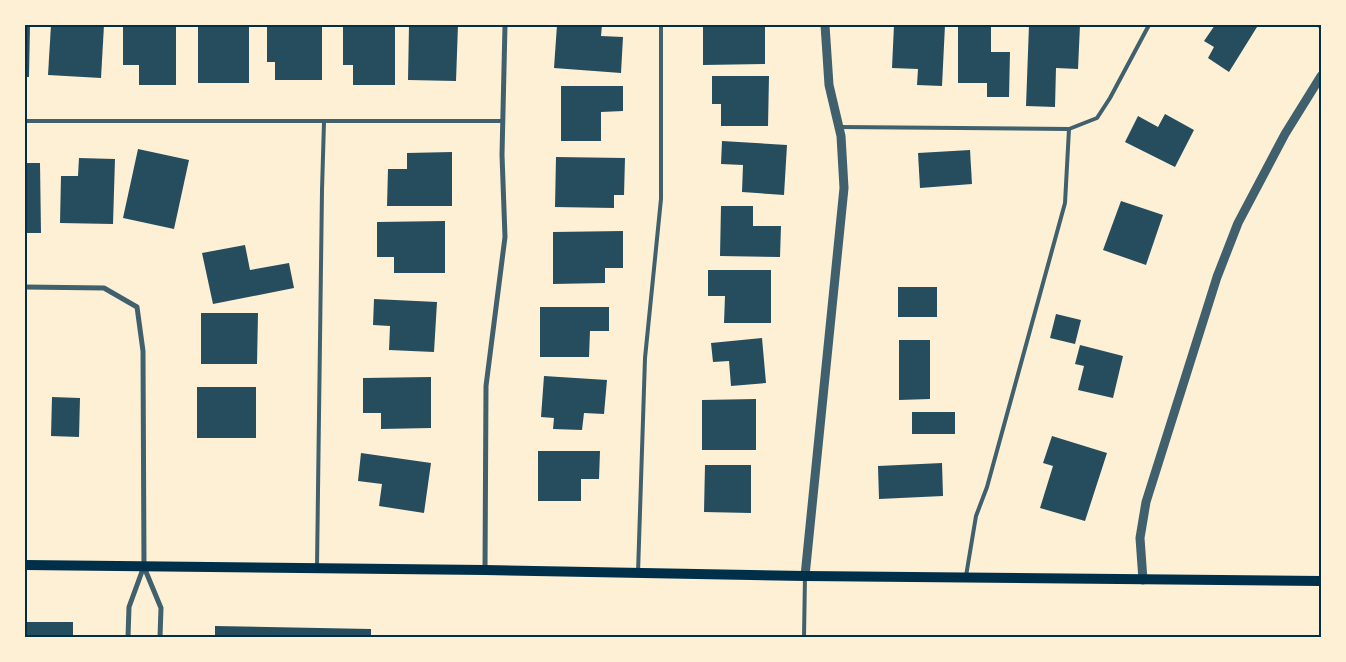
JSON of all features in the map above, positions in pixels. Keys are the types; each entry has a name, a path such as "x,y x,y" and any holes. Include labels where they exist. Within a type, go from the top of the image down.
{"main road":[{"path":"25,565 1321,582"}],"street":[{"path":"485,570 486,386 505,237 503,122 505,25"},
{"path":"805,576 844,188 839,127 829,85 825,25"},
{"path":"1143,580 1140,538 1146,502 1217,277 1238,223 1284,134 1321,76"},
{"path":"25,287 104,288 137,307 143,351 144,566 129,607 128,637"},
{"path":"144,566 161,608 160,637"}],"lane":[{"path":"638,572 645,358 661,199 661,25"},
{"path":"839,127 1070,129 1097,118 1110,98 1149,25"},
{"path":"25,121 503,122"},
{"path":"317,568 324,122"},
{"path":"966,578 976,516 987,487 1065,204 1070,129"},
{"path":"804,637 805,576"}],"building":[{"path":"25,25 30,25 29,77 25,77"},
{"path":"51,25 104,25 101,78 48,75"},
{"path":"123,25 176,25 176,85 139,85 139,65 123,65"},
{"path":"198,25 249,25 249,83 198,83"},
{"path":"267,25 322,25 322,80 275,80 275,62 267,62"},
{"path":"343,25 395,25 395,85 353,85 353,65 343,65"},
{"path":"409,25 458,25 456,81 408,80"},
{"path":"557,25 602,25 601,36 623,37 621,73 554,68"},
{"path":"703,25 765,25 765,64 703,65"},
{"path":"894,25 945,25 942,86 917,85 918,69 892,68"},
{"path":"958,25 991,25 991,52 1010,52 1009,97 987,97 987,83 958,83"},
{"path":"1029,25 1080,25 1078,69 1056,68 1055,107 1026,106"},
{"path":"1215,25 1255,25 1257,27 1229,72 1208,58 1214,47 1204,41"},
{"path":"712,76 769,76 768,126 721,126 721,104 712,104"},
{"path":"561,86 623,86 623,111 601,112 601,141 561,141"},
{"path":"1165,114 1194,130 1175,167 1125,142 1138,116 1158,127"},
{"path":"722,141 787,145 784,195 742,192 743,165 721,164"},
{"path":"138,149 189,160 174,229 123,218"},
{"path":"970,150 972,184 920,188 918,153"},
{"path":"452,152 452,206 387,206 388,169 407,169 407,153"},
{"path":"556,157 625,158 624,195 614,195 614,208 555,207"},
{"path":"79,158 115,159 113,224 60,223 61,176 78,176"},
{"path":"25,163 40,163 41,233 25,233"},
{"path":"1121,201 1163,215 1146,265 1103,250"},
{"path":"721,206 753,206 753,226 781,226 780,257 720,256"},
{"path":"445,221 445,273 394,273 394,257 377,257 377,222"},
{"path":"623,231 623,268 605,268 605,283 553,284 553,232"},
{"path":"245,245 250,270 289,263 294,288 213,304 202,253"},
{"path":"708,270 771,270 771,323 724,323 725,296 708,296"},
{"path":"898,287 937,287 937,317 898,317"},
{"path":"374,299 437,302 434,352 389,350 390,326 373,325"},
{"path":"540,307 609,307 609,331 590,331 589,357 540,357"},
{"path":"201,313 258,313 257,364 201,364"},
{"path":"1056,314 1081,320 1075,344 1050,338"},
{"path":"762,338 766,383 731,386 729,361 713,362 711,343"},
{"path":"899,340 930,340 930,399 899,400"},
{"path":"1080,345 1123,356 1113,398 1078,390 1084,366 1075,364"},
{"path":"544,376 607,380 604,414 584,413 582,430 553,429 554,418 541,417"},
{"path":"431,377 431,428 381,429 381,413 363,413 363,378"},
{"path":"197,387 256,387 256,438 197,438"},
{"path":"52,397 80,398 79,437 51,436"},
{"path":"756,399 756,450 702,450 702,400"},
{"path":"912,412 955,412 955,434 912,434"},
{"path":"1052,436 1107,453 1085,521 1040,508 1053,466 1043,463"},
{"path":"538,451 600,451 599,479 581,479 581,501 538,501"},
{"path":"361,453 431,463 424,513 379,506 382,484 358,481"},
{"path":"942,463 943,496 879,499 878,466"},
{"path":"705,465 751,465 751,513 704,512"},
{"path":"25,622 73,622 73,637 25,637"},
{"path":"215,626 371,629 371,637 215,637"}]}
